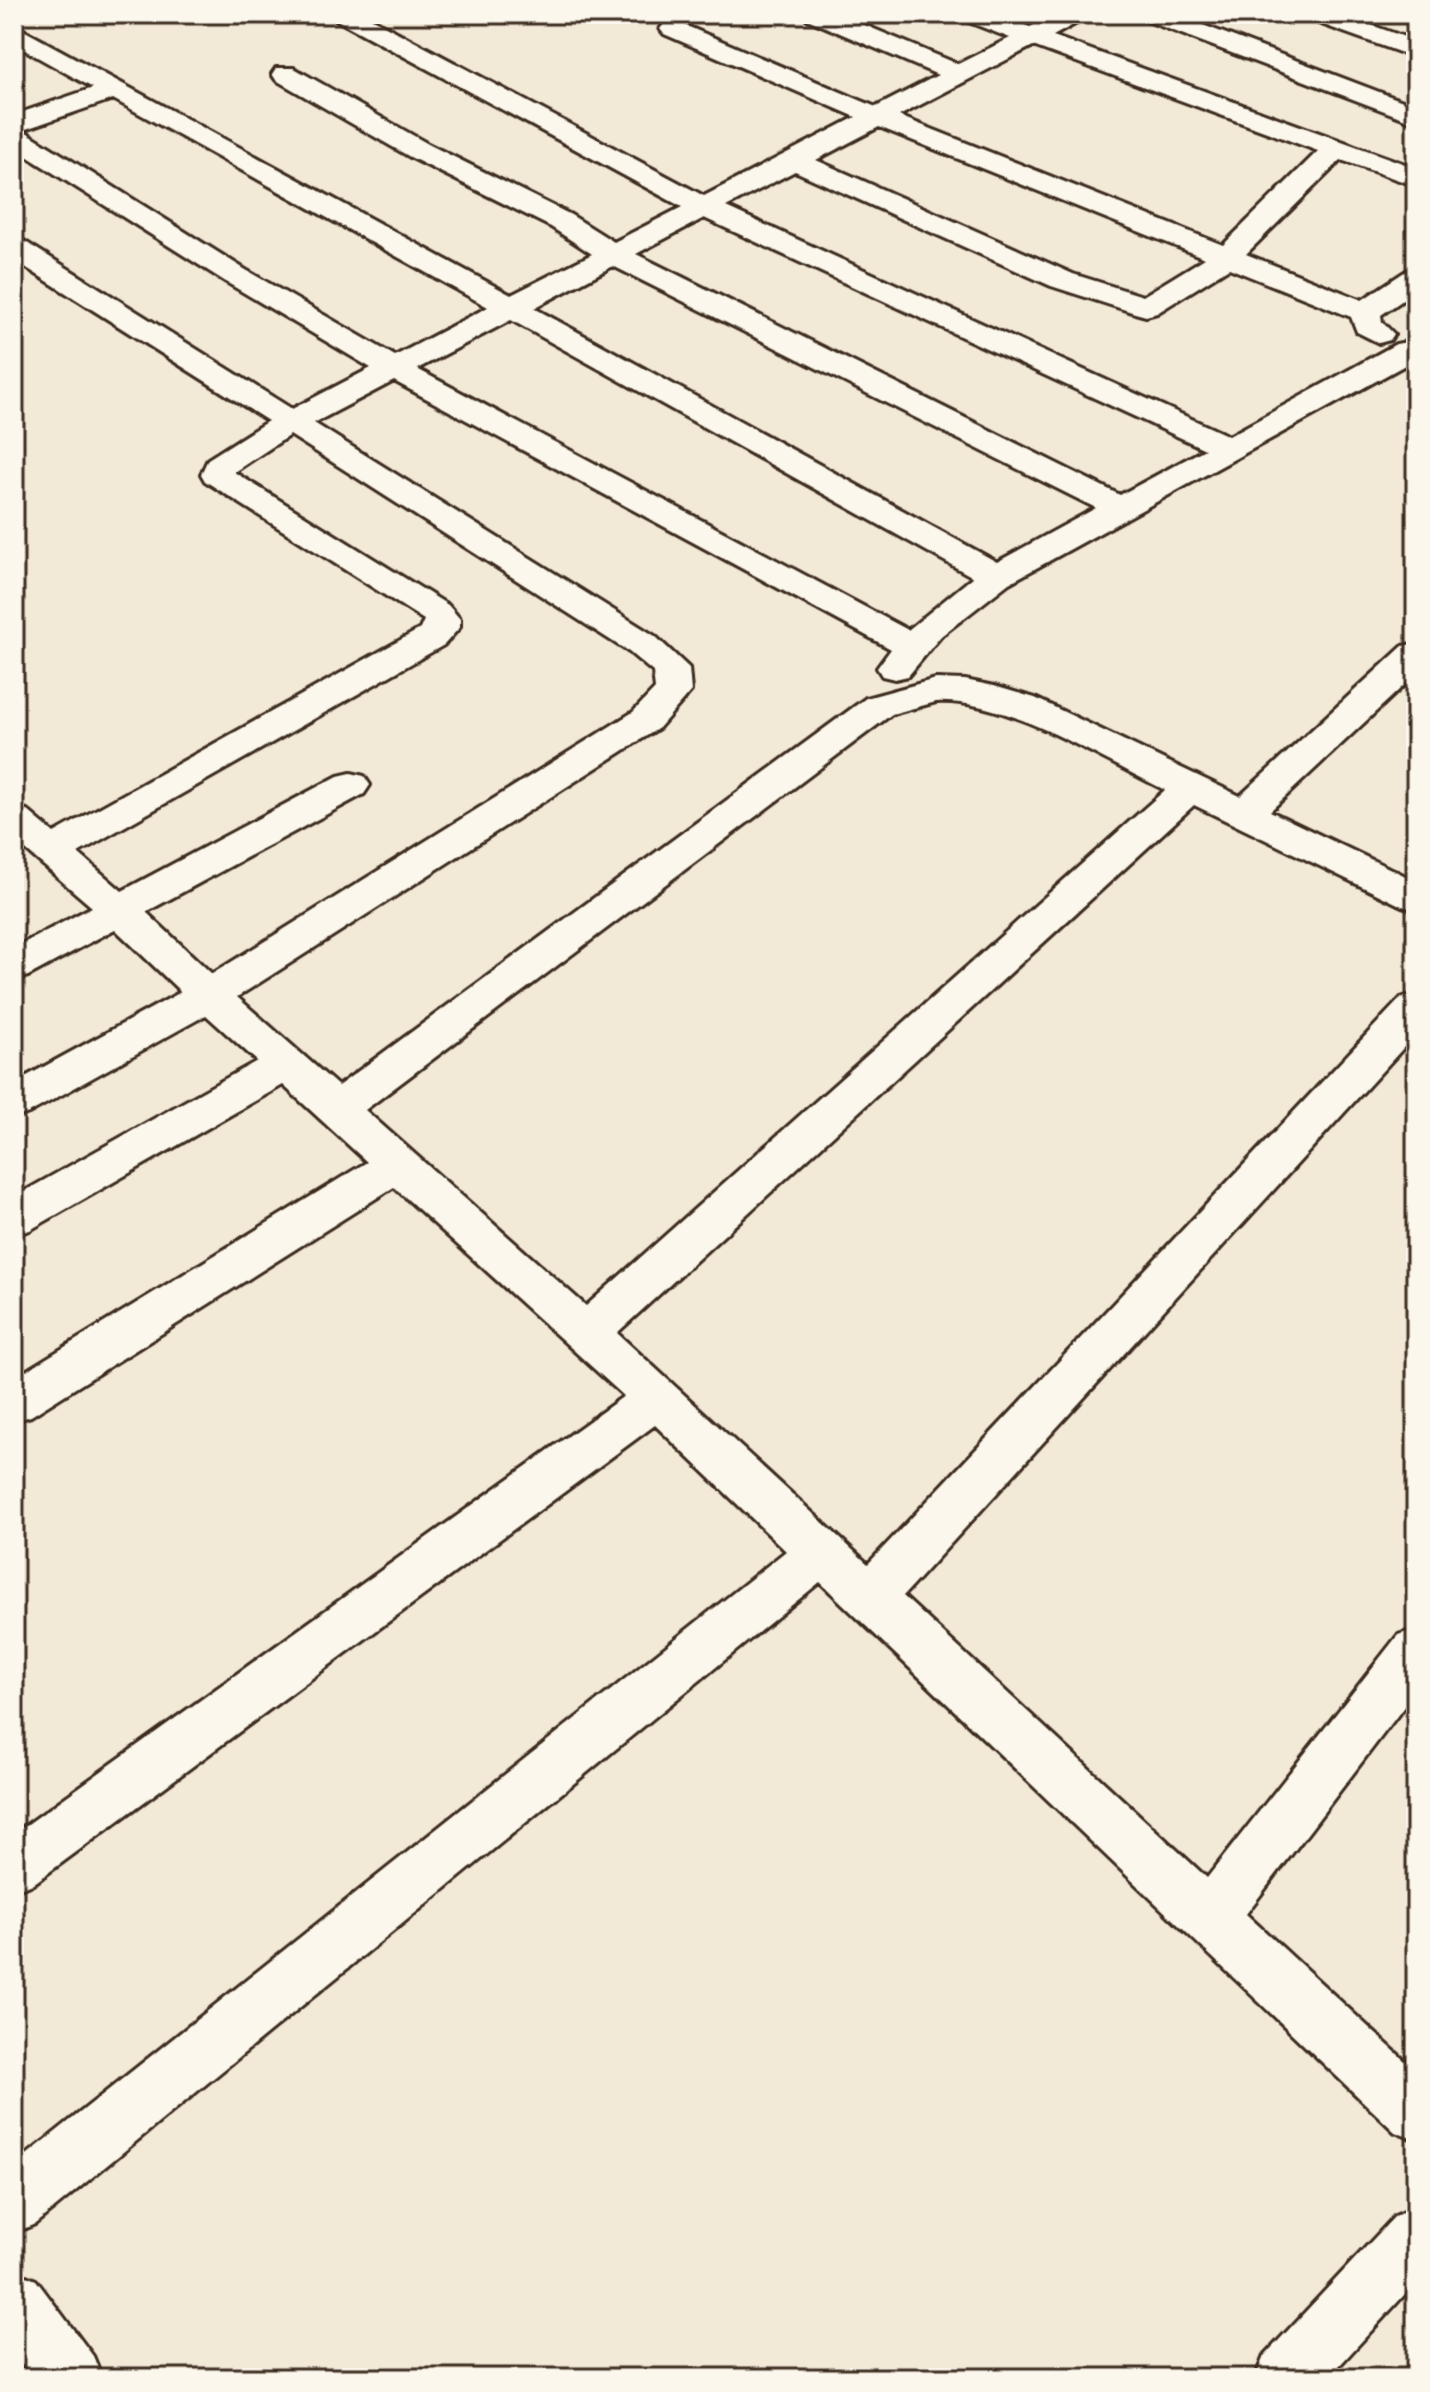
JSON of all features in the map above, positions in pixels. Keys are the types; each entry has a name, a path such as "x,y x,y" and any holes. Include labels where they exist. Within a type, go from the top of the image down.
{"street":[{"path":"344,14 705,208 1230,448"},
{"path":"816,14 961,75"},
{"path":"970,14 1416,178"},
{"path":"52,851 432,637 442,627 442,619 436,612 217,474 220,466 289,423 1075,14"},
{"path":"1151,14 1416,115"},
{"path":"1316,14 1416,50"},
{"path":"673,29 880,118 1365,312"},
{"path":"14,33 997,576"},
{"path":"285,74 420,151 561,221 614,255 1121,508"},
{"path":"14,124 115,89"},
{"path":"14,136 236,276 395,369 831,605 911,645"},
{"path":"796,161 1062,280 1146,307 1227,257 1336,149"},
{"path":"14,247 642,644 671,668 673,691 646,720 209,995 14,1102"},
{"path":"1365,312 1416,277"},
{"path":"1365,312 1368,326 1411,353"},
{"path":"879,706 895,667 911,645 952,608 997,576 1411,353"},
{"path":"1244,814 1416,654"},
{"path":"336,1109 879,706 924,690 967,689 1022,706 1416,897"},
{"path":"14,966 351,785"},
{"path":"586,1333 1190,788"},
{"path":"14,819 121,911 209,995 586,1333 1416,2111"},
{"path":"869,1598 1416,1008"},
{"path":"14,1218 286,1064"},
{"path":"14,1402 397,1164"},
{"path":"14,1866 656,1398"},
{"path":"14,2203 821,1552"},
{"path":"1210,1917 1416,1651"},
{"path":"1286,2378 1416,2237"},
{"path":"14,2302 71,2378"}]}
